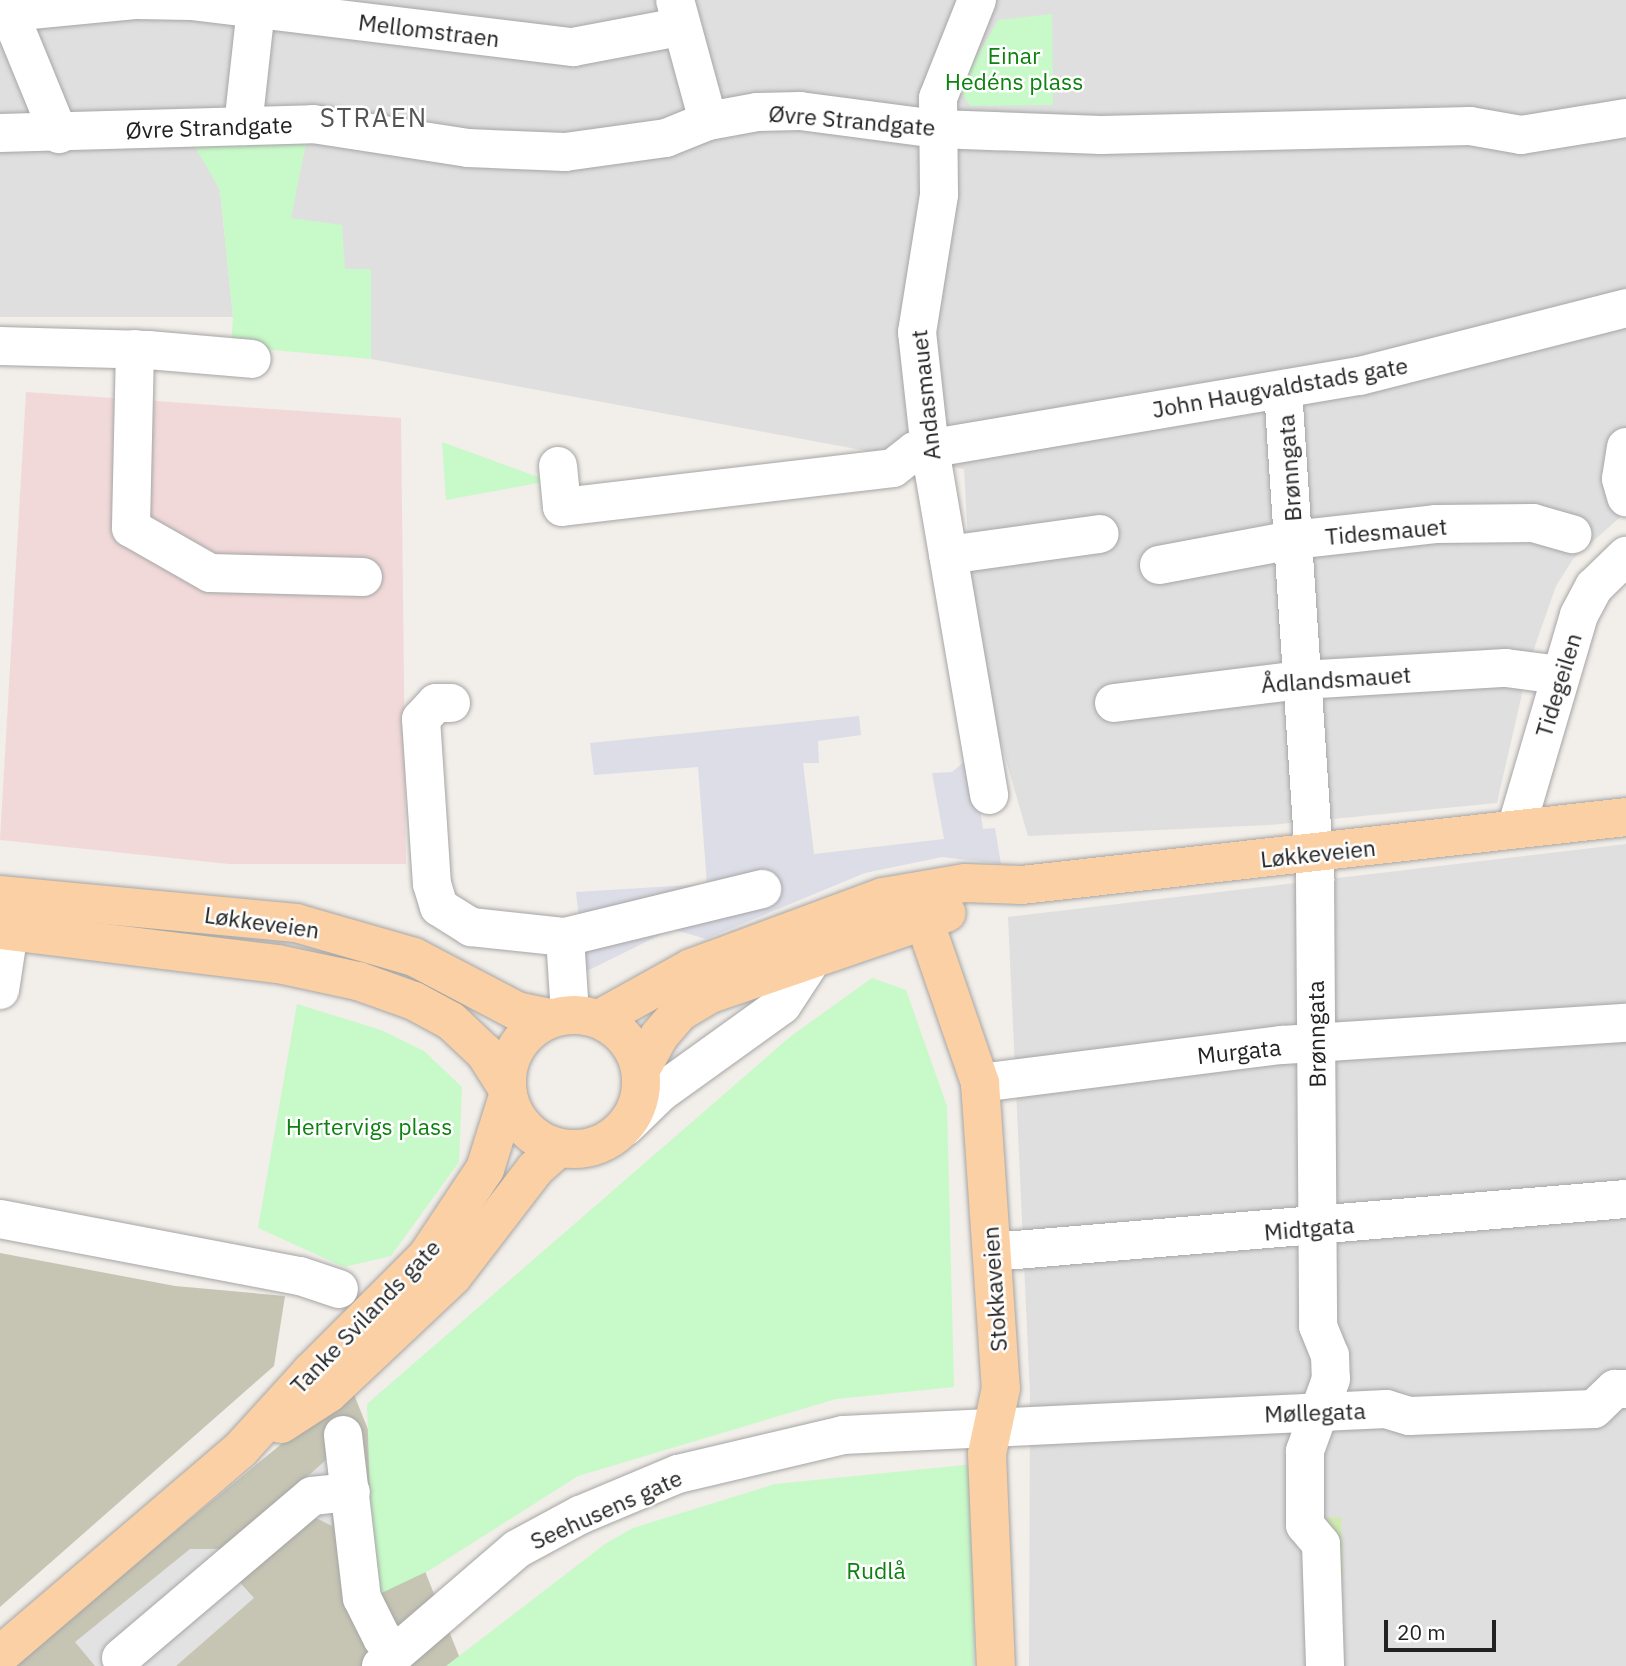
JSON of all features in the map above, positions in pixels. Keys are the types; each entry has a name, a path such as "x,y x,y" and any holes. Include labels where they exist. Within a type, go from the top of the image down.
{"main road":[{"name":"Løkkeveien","path":"0,895 296,923 414,957 517,1011 572,1017 858,904 965,883 1009,886 1626,817"},
{"name":"Løkkeveien","path":"641,1069 659,1035 680,1012 710,994 815,956 965,908 1009,886"},
{"name":"Stokkaveien","path":"924,920 980,1083 1001,1388 996,1424 987,1454 996,1666"},
{"name":"Løkkeveien","path":"4,931 278,964 358,981 414,1001 451,1021 485,1053 507,1092"},
{"path":"572,1017 618,1031 633,1048 641,1069 642,1090 625,1127 606,1142 582,1149 558,1147 535,1137 518,1119 507,1092 510,1063 521,1041 572,1017"},
{"name":"Tanke Svilands gate","path":"0,1655 241,1449 442,1236 485,1169 507,1092"},
{"name":"Tanke Svilands gate","path":"241,1449 329,1393 453,1276 535,1169 558,1147"}],"street":[{"name":"Mellomstraen","path":"7,6 137,0 256,4 573,47 677,14"},
{"name":"Andasmauet","path":"977,0 939,91 939,195 917,322 930,449 989,795"},
{"path":"243,125 256,4"},
{"path":"7,6 60,134"},
{"path":"677,14 708,121"},
{"name":"Øvre Strandgate","path":"0,133 60,134 313,124 468,148 565,152 666,138 708,121 757,112 800,111 937,129 1101,135 1470,126 1521,135 1626,118"},
{"name":"John Haugvaldstads gate","path":"558,466 562,507 893,468 915,451 1102,416 1283,390 1454,354 1626,308"},
{"path":"0,346 135,349 252,359"},
{"path":"135,349 131,528 210,573 363,577"},
{"name":"Brønngata","path":"1283,390 1313,854 1318,1325 1330,1355 1331,1379 1304,1451 1305,1525 1321,1544 1325,1666"},
{"path":"1626,447 1621,479 1626,497"},
{"name":"Tidesmauet","path":"1160,565 1293,540 1435,524 1533,523 1572,534"},
{"path":"948,555 1100,534"},
{"name":"Tidegeilen","path":"1516,829 1559,675 1585,601 1626,556"},
{"name":"Ådlandsmauet","path":"1114,703 1302,680 1506,668 1559,675"},
{"path":"451,703 436,703 421,719 432,884 439,908 471,927 565,937 762,889"},
{"path":"0,990 4,931"},
{"path":"565,937 572,1017"},
{"path":"625,1127 661,1092 782,1005 815,956"},
{"name":"Murgata","path":"980,1083 1058,1071 1315,1045 1626,1023"},
{"name":"Midtgata","path":"992,1252 1317,1228 1626,1199"},
{"path":"0,1219 300,1276 339,1289"},
{"name":"Møllegata","path":"996,1424 1385,1409 1409,1416 1594,1409 1615,1389 1626,1389"},
{"name":"Seehusens gate","path":"390,1658 517,1549 580,1515 678,1474 843,1435 968,1431 996,1424"},
{"path":"343,1435 362,1598 390,1658"},
{"path":"121,1658 312,1496 351,1492"}],"shaded area":[{"path":"0,0 1626,0 1626,512 1573,559 1556,586 1529,663 1497,803 1269,825 1028,836 974,651 964,469 371,359 371,269 345,269 290,218 306,143 195,145 220,190 233,317 0,317"},
{"path":"26,392 401,418 406,864 229,864 0,840"},
{"path":"859,716 861,735 818,741 819,763 803,763 814,854 944,839 932,773 952,772 972,755 983,829 995,828 1001,864 942,857 865,873 706,939 672,929 585,972 576,892 707,884 698,767 594,775 590,743"},
{"path":"1626,844 1626,1666 1029,1666 1030,1393 1008,917"},
{"path":"0,1253 175,1286 285,1296 274,1366 0,1607"},
{"path":"351,1387 463,1666 11,1666"},
{"path":"329,1457 332,1526 314,1517 236,1578 254,1598 176,1666 95,1666 75,1642 190,1549 227,1549"}],"green space":[{"name":"Einar Hedéns plass","path":"1052,14 1053,105 970,106 959,88 998,20"},
{"path":"306,143 291,218 342,225 345,269 371,269 371,359 231,346 233,317 220,190 194,145"},
{"path":"442,442 549,481 446,500"},
{"path":"872,978 906,990 947,1106 954,1387 836,1399 578,1476 430,1570 373,1597 367,1404 791,1036"},
{"name":"Hertervigs plass","path":"297,1004 381,1030 424,1051 462,1087 459,1162 391,1256 344,1267 258,1228"},
{"name":"Rudlå","path":"975,1464 974,1666 446,1666 605,1544 633,1528 775,1484"},
{"path":"1341,1517 1343,1574 1337,1573 1322,1518"}],"district":[{"name":"STRAEN","path":"374,118"}]}
